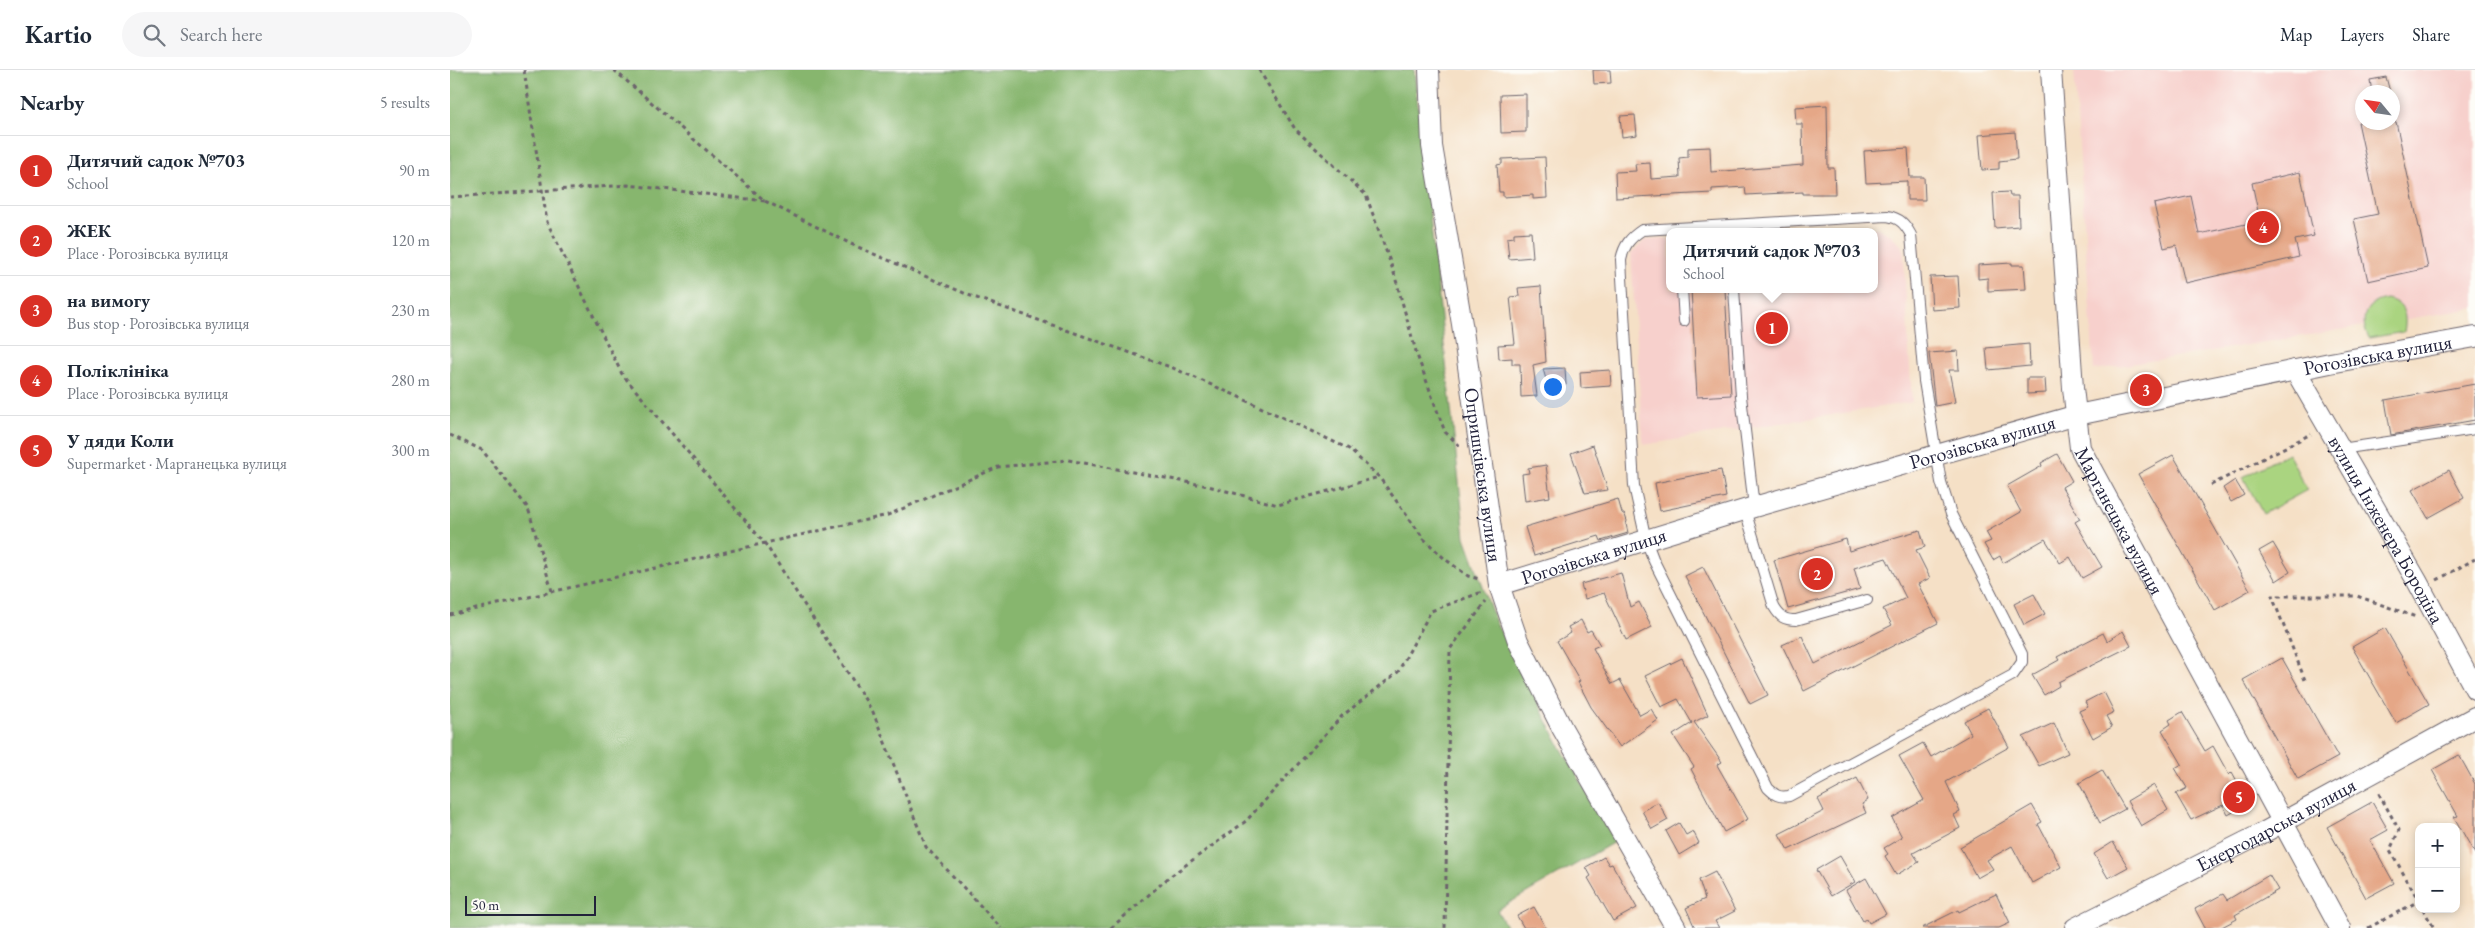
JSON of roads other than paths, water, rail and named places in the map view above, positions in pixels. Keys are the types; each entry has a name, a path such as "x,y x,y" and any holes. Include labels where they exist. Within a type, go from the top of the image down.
{"street":[{"name":"Опришківська вулиця","path":"1429,70 1432,146 1462,324 1499,585 1518,641 1562,728 1676,928"},
{"name":"Марганецька вулиця","path":"2051,70 2080,448 2340,928"},
{"name":"Рогозівська вулиця","path":"1499,585 1750,508 1936,457 2077,415 2295,370 2475,337"},
{"name":"вулиця Інженера Бородіна","path":"2295,370 2421,588 2475,689"},
{"name":"Енергодарська вулиця","path":"2075,928 2282,822 2475,717"}],"lane":[{"path":"1666,229 1642,230 1631,237 1624,248 1621,260 1634,486 1646,540 1654,561 1768,788 1776,796 1789,796 2013,675 2022,662 2022,654 1950,514 1936,457 1924,381 1911,235 1906,225 1896,218 1887,216 1677,228"},
{"path":"1682,293 1684,321"},
{"path":"1734,293 1750,508 1774,607 1780,617 1787,620 1796,620 1867,600"},
{"path":"2341,449 2475,429"}],"place":[{"name":"Поліклініка","path":"2263,227"},
{"name":"Дитячий садок №703","path":"1772,328"},
{"name":"на вимогу","path":"2146,390"},
{"name":"ЖЕК","path":"1817,574"},
{"name":"У дяди Коли","path":"2239,797"}]}
